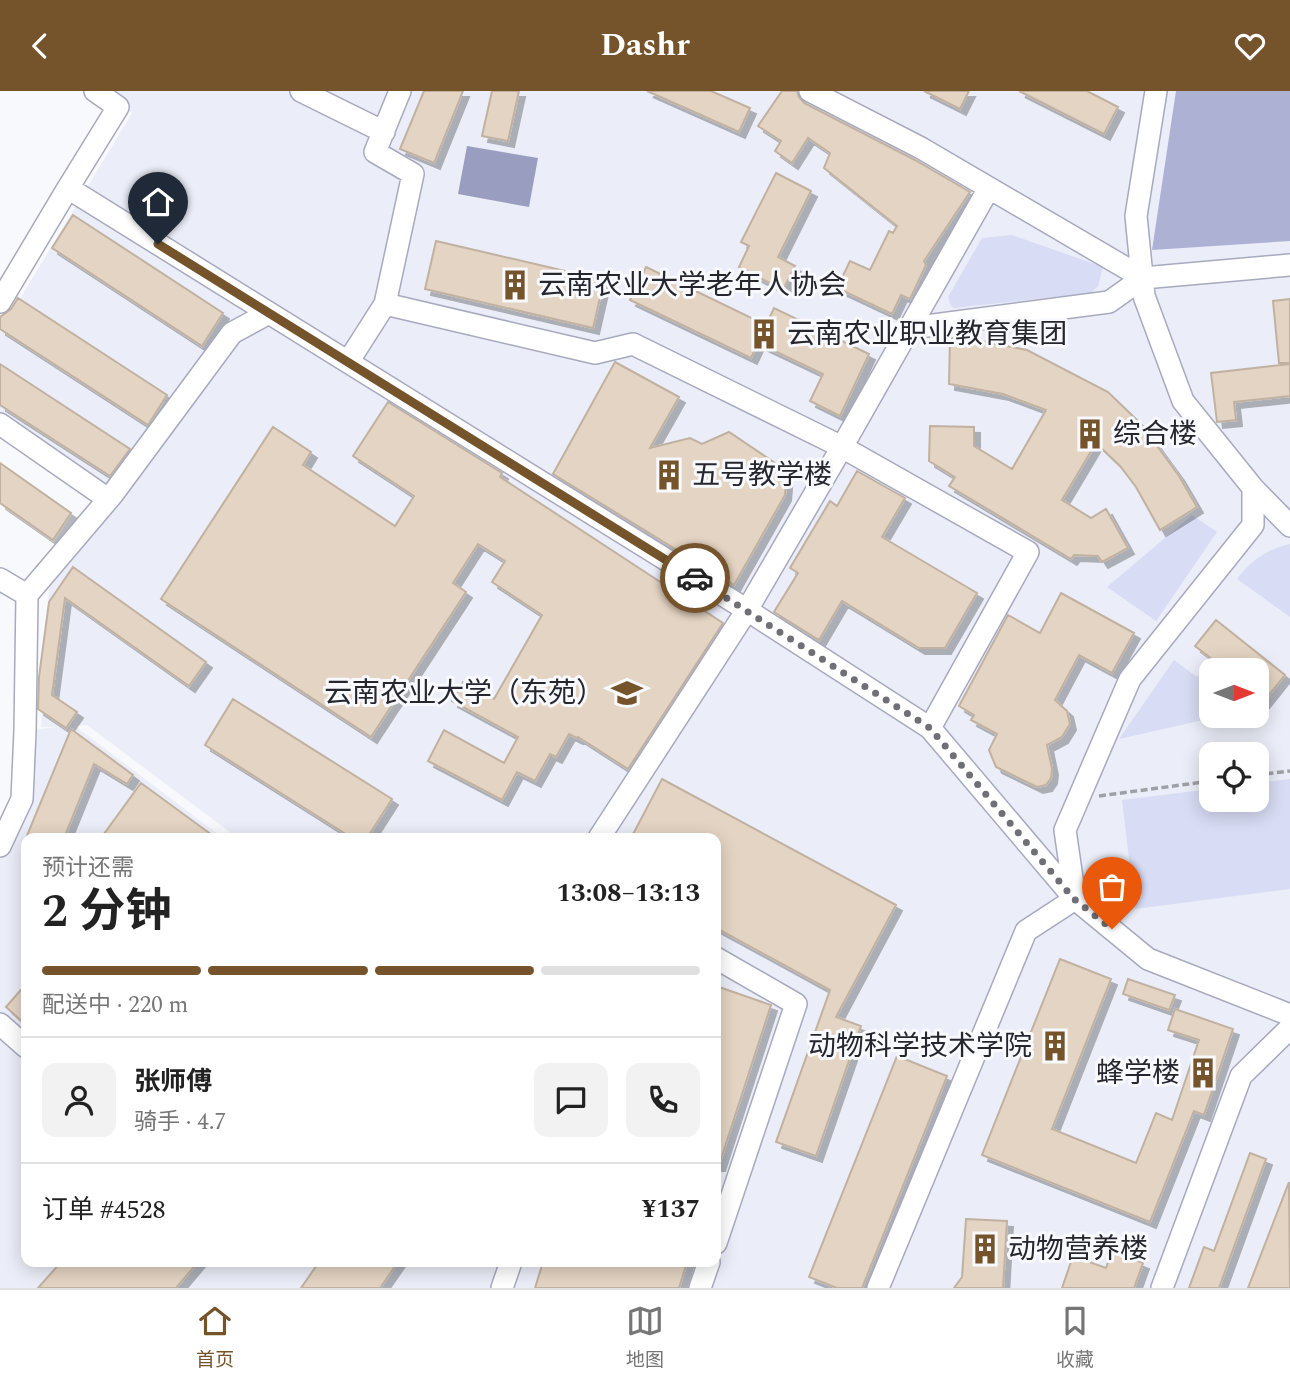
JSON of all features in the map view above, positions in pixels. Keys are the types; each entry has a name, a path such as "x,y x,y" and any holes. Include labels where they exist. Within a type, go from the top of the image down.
{"street":[{"path":"0,302 118,107 95,91"},
{"path":"300,91 384,132"},
{"path":"348,362 385,305 413,174 375,152 400,91"},
{"path":"810,91 920,148 1143,278"},
{"path":"1156,91 1136,216 1144,296 1183,401 1253,488 1282,507 1290,526"},
{"path":"68,188 747,610 930,728 1074,899 1149,959 1290,1014"},
{"path":"602,833 747,610 912,328 989,188"},
{"path":"912,328 1110,302 1143,278 1290,265"},
{"path":"385,305 595,353 633,344 842,447 1028,552 930,728"},
{"path":"0,846 22,799 27,595 108,499 232,333 269,313"},
{"path":"0,424 108,499"},
{"path":"1074,899 1065,829 1130,679 1253,525 1253,488"},
{"path":"0,579 27,595"},
{"path":"878,1288 1026,931 1074,899"},
{"path":"721,961 796,1004 721,1228"},
{"path":"0,1024 21,1043"},
{"path":"1161,1288 1241,1076 1290,1028"},
{"path":"502,1288 509,1267"},
{"path":"701,1288 707,1267"}],"path":[{"path":"1269,773 1290,771"},
{"path":"1078,799 1199,783"}],"shaded area":[{"name":"云南农业大学（东苑）","path":"102,91 1290,91 1290,1288 506,1288 513,1267 721,1267 721,833 231,833 87,725 75,726 216,833 21,833 21,1267 509,1267 502,1288 0,1288 0,846 22,799 25,731 58,727 41,727 49,586 123,499 0,413 0,332 132,113"},
{"path":"1176,91 1290,91 1290,241 1152,250"},
{"path":"467,146 538,158 529,207 458,194"},
{"path":"1012,235 1103,267 1098,286 1091,293 954,308 951,306 948,297 982,238"},
{"path":"1192,515 1217,532 1156,621 1107,587"},
{"path":"1290,544 1290,617 1237,579 1260,556"},
{"path":"1174,660 1197,677 1199,674 1199,721 1119,739"},
{"path":"1290,779 1290,889 1135,909 1122,800 1199,790 1199,812 1269,812 1269,782"}],"building":[{"path":"424,91 463,91 434,163 400,149"},
{"path":"492,91 519,91 508,141 482,136"},
{"path":"647,91 711,91 750,108 739,132"},
{"path":"782,91 797,91 804,103 915,160 970,192 924,261 926,265 910,299 901,295 892,314 837,288 850,261 870,270 889,231 893,233 897,226 824,168 830,153 808,138 792,163 775,151 781,141 758,126"},
{"path":"924,91 969,91 960,109"},
{"path":"1019,91 1087,91 1118,107 1104,134"},
{"path":"776,173 811,191 778,257 795,266 783,290 739,267 749,246 741,242"},
{"path":"73,215 223,313 202,346 52,248"},
{"name":"云南农业大学老年人协会","path":"436,241 604,280 593,328 425,289"},
{"name":"云南农业职业教育集团","path":"646,267 766,325 774,308 869,354 840,416 810,401 823,374 758,343 751,358 630,300"},
{"path":"18,298 167,395 148,425 0,329 0,317 11,309"},
{"path":"1290,299 1290,363 1279,363 1273,301"},
{"name":"综合楼","path":"950,338 1027,350 1108,392 1141,424 1179,476 1197,507 1160,530 1136,487 1120,466 1096,443 1062,500 1091,518 1106,509 1128,548 1102,562 1098,556 1074,555 1071,559 949,486 955,477 929,461 930,426 974,427 974,446 1012,469 1046,410 1003,394 949,384"},
{"name":"五号教学楼","path":"615,362 679,397 650,448 690,438 702,444 729,432 787,471 785,495 734,585 553,474"},
{"path":"0,364 130,449 110,476 0,405"},
{"path":"1290,364 1290,396 1234,402 1236,420 1217,422 1211,373"},
{"path":"388,402 502,473 500,477 723,623 628,769 569,734 556,757 550,754 535,781 517,772 502,800 428,761 444,730 504,763 518,737 452,701 463,682 494,699 542,615 492,582 505,561 478,544 453,583 466,592 371,737 161,599 273,427 311,452 303,465 395,526 414,496 353,456"},
{"path":"0,463 71,513 53,540 0,503"},
{"path":"857,471 905,498 882,537 977,593 945,648 919,648 842,601 819,640 774,612 798,573 790,568 830,501 837,506"},
{"path":"73,567 206,662 189,686 65,598 52,695 77,712 66,728 38,709 39,677 49,602"},
{"path":"1061,593 1134,633 1112,673 1079,655 1055,700 1067,711 1070,724 1062,737 1047,745 1051,778 1046,785 1037,787 996,767 989,750 997,734 971,720 974,715 959,706 1008,615 1040,633"},
{"path":"1216,620 1264,658 1210,658 1195,646"},
{"path":"1269,662 1285,675 1269,695"},
{"path":"233,699 392,799 370,833 344,833 205,745"},
{"path":"71,729 133,775 127,784 94,764 66,833 28,833"},
{"path":"662,779 896,905 836,1017 861,1026 816,1156 776,1142 830,990 721,931 721,833 634,833"},
{"path":"141,783 209,833 105,833"},
{"name":"动物科学技术学院","path":"1060,959 1111,979 1052,1129 1136,1163 1156,1113 1172,1120 1199,1040 1168,1030 1175,1009 1233,1029 1204,1115 1194,1111 1150,1222 982,1155"},
{"path":"1128,979 1175,995 1169,1010 1123,994"},
{"path":"721,988 771,1005 721,1159"},
{"path":"21,990 21,1020 6,1007"},
{"path":"897,1056 947,1076 862,1288 837,1288 809,1277"},
{"path":"1250,1153 1266,1159 1219,1288 1189,1288 1204,1247 1214,1251"},
{"path":"1289,1182 1290,1288 1248,1288"},
{"name":"动物营养楼","path":"966,1219 1007,1221 1003,1288 954,1288 962,1277"},
{"path":"1112,1251 1143,1263 1134,1288 1062,1288 1073,1256 1106,1268"},
{"path":"57,1267 194,1267 176,1288 38,1288"},
{"path":"316,1267 395,1267 380,1288 301,1288"},
{"path":"541,1267 685,1267 679,1288 535,1288"}],"way so far":[{"path":"695,578 930,728 1074,899 1112,929"}],"place":[{"name":"云南农业大学老年人协会","path":"515,285"},
{"name":"云南农业职业教育集团","path":"764,334"},
{"name":"综合楼","path":"1090,434"},
{"name":"五号教学楼","path":"669,475"},
{"name":"云南农业大学（东苑）","path":"627,693"},
{"name":"动物科学技术学院","path":"1055,1046"},
{"name":"蜂学楼","path":"1203,1073"},
{"name":"动物营养楼","path":"985,1249"}],"route":[{"path":"158,244 695,578"}]}
